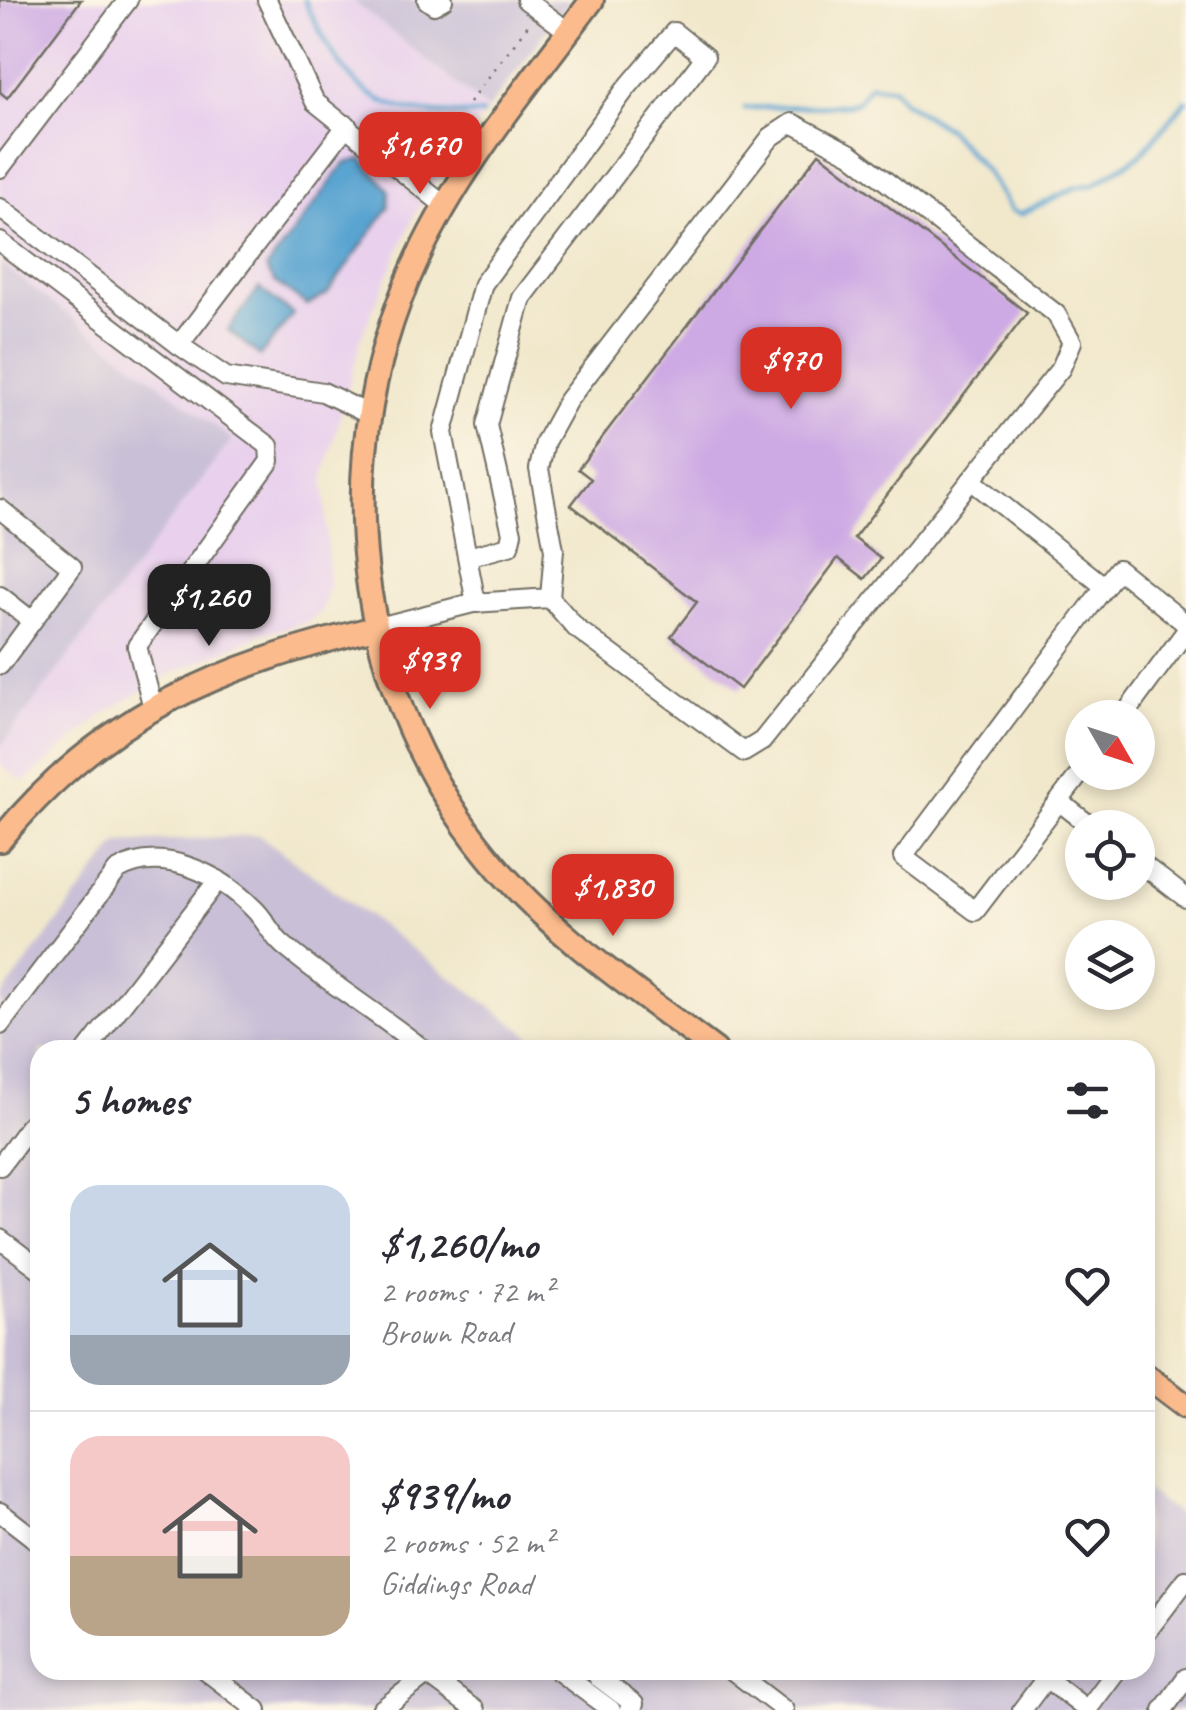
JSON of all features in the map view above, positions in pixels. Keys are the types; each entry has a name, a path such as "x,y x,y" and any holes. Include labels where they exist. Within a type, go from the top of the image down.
{"main road":[{"path":"592,0 445,206 399,300 368,414 361,522 375,628 416,744 478,844 562,931 702,1040"},
{"path":"0,840 66,771 153,708 251,661 375,628"},
{"path":"1155,1383 1186,1406"}],"lane":[{"path":"0,168 128,0"},
{"path":"267,0 314,102 445,206"},
{"path":"427,0 434,6 443,0"},
{"path":"532,5 568,32"},
{"path":"468,557 509,546 512,533 487,425 522,298 705,57 674,32 625,90 483,284 442,432 476,603"},
{"path":"792,123 851,154 1056,314 1072,342 1060,368 971,480 762,741 744,752 576,628 550,598 554,550 539,469 544,442 568,400 771,137 792,123"},
{"path":"179,344 347,125"},
{"path":"0,208 226,377 323,392 368,414"},
{"path":"0,242 269,446 270,461 137,646 153,708"},
{"path":"971,480 1105,587"},
{"path":"0,509 72,566 0,665"},
{"path":"1069,790 975,911 903,857 1118,569 1186,628 1135,700"},
{"path":"0,596 32,620"},
{"path":"375,628 476,603 550,598"},
{"path":"1060,802 1070,810"},
{"path":"0,1024 117,871 132,862 164,860 218,880 256,910 278,941 411,1040"},
{"path":"1155,874 1186,898"},
{"path":"95,1040 218,880"},
{"path":"0,1166 30,1126"},
{"path":"0,1238 30,1261"},
{"path":"0,1512 30,1535"},
{"path":"1155,1621 1186,1580"},
{"path":"1162,1710 1186,1678"},
{"path":"218,1680 257,1710"},
{"path":"381,1710 422,1680"},
{"path":"439,1680 475,1710"},
{"path":"570,1680 611,1710"},
{"path":"602,1680 634,1704 629,1710"},
{"path":"745,1680 784,1710"},
{"path":"1022,1710 1045,1680"},
{"path":"1056,1680 1087,1710 1110,1680"}],"path":[{"path":"469,103 532,5"}],"shaded area":[{"path":"0,0 352,0 488,109 415,214 363,332 324,477 329,586 322,610 308,622 262,634 170,674 103,714 24,782 0,765 0,747 232,439 0,263"},
{"path":"352,0 570,0 488,109"},
{"path":"0,263 232,439 0,747"},
{"path":"259,835 536,1040 30,1040 30,1680 1155,1680 1155,1497 1186,1520 1186,1710 0,1710 0,998 118,843"}],"water":[{"path":"362,159 390,191 389,207 327,294 307,305 275,282 266,269 345,163"},
{"path":"259,288 293,314 260,356 228,330"}],"building":[{"path":"0,0 81,0 7,98 0,92"},
{"path":"819,153 1027,313 854,538 881,559 865,579 838,558 740,689 671,636 697,602 571,505 591,479 578,469"}],"waterway":[{"path":"304,0 336,58 369,94 414,111 482,114"},
{"path":"745,108 847,105 857,102 870,85 894,88 903,101 949,130 987,173 1011,211 1020,214 1077,187 1093,185 1140,155 1186,101"}]}
